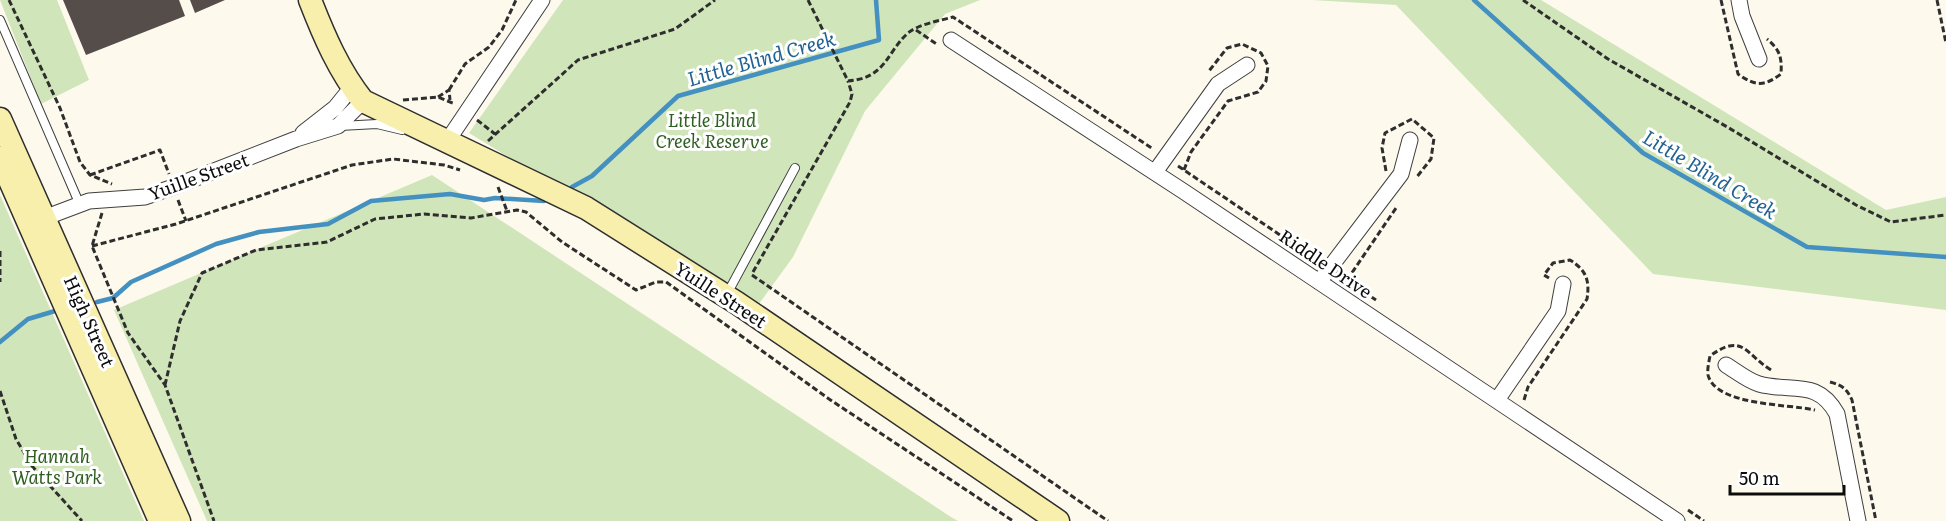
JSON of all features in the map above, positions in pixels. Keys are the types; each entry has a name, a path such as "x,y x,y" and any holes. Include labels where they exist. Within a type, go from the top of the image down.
{"street":[{"path":"310,0 328,45 358,94"},
{"path":"450,152 466,112 542,0"},
{"path":"1739,0 1759,60"},
{"name":"Riddle Drive","path":"951,40 1155,172 1677,521"},
{"path":"1155,172 1218,84 1247,65"},
{"name":"Yuille Street","path":"36,221 80,205 106,199 145,197 296,139 338,126 358,94"},
{"name":"Yuille Street","path":"358,94 416,128 450,152 586,208 726,296 1058,521"},
{"name":"Yuille Street","path":"296,139 335,108 358,94"},
{"name":"High Street","path":"0,120 36,221 160,521"},
{"path":"1319,282 1401,174 1410,140"},
{"name":"High Street","path":"0,158 36,221 179,521"},
{"path":"1497,400 1558,311 1563,284"},
{"path":"1726,365 1757,384 1817,391 1829,399 1837,414 1858,521"}],"lane":[{"path":"0,20 80,205"},
{"path":"338,126 377,124 403,130 416,128"},
{"path":"726,296 795,168"}],"path":[{"path":"9,0 60,108 80,162 90,175 160,150 186,221"},
{"path":"438,97 449,90 465,64 489,47 502,30 516,0"},
{"path":"92,246 186,221 352,165 479,148 578,60 675,29 715,0"},
{"path":"808,0 832,45 844,76"},
{"path":"1523,0 1608,59 1729,128 1856,205 1891,222 1946,215"},
{"path":"1938,0 1946,43"},
{"path":"848,81 852,94 850,102 752,274 1108,521"},
{"path":"449,90 450,100"},
{"path":"394,101 438,97 450,100 495,134"},
{"path":"499,188 507,211"},
{"path":"106,199 92,246 128,333 142,356 165,385 214,521"},
{"path":"165,385 180,321 202,273 256,250 327,242 375,219 424,214 471,218 507,211 526,212 562,242 636,290 656,282 666,282 829,399 1013,521"},
{"path":"0,251 0,282"},
{"path":"1775,372 1746,348 1735,344 1722,347 1710,356 1707,374 1716,388 1733,396 1818,411"},
{"path":"1829,382 1840,384 1847,390 1852,400 1876,521"},
{"path":"0,391 16,439 32,466 82,521"}],"green space":[{"path":"0,0 57,0 89,80 41,104"},
{"name":"Little Blind Creek Reserve","path":"563,0 980,0 945,14 865,111 793,257 756,308 469,133"},
{"path":"1312,0 1541,0 1886,210 1946,197 1946,310 1653,274 1396,5"},
{"path":"432,175 958,521 207,521 114,310"},
{"name":"Hannah Watts Park","path":"0,195 144,521 0,521"}],"building":[{"path":"63,0 179,0 185,16 86,55"},
{"path":"190,0 225,0 195,13"}],"waterway":[{"name":"Little Blind Creek","path":"572,187 592,176 678,96 879,40 876,0"},
{"name":"Little Blind Creek","path":"1474,0 1643,153 1807,247 1946,257"},
{"name":"Little Blind Creek","path":"97,302 113,298 131,282 216,244 259,232 328,224 371,201 450,194 484,200 495,198 544,201"},
{"name":"Little Blind Creek","path":"0,342 28,319 55,311"}]}
